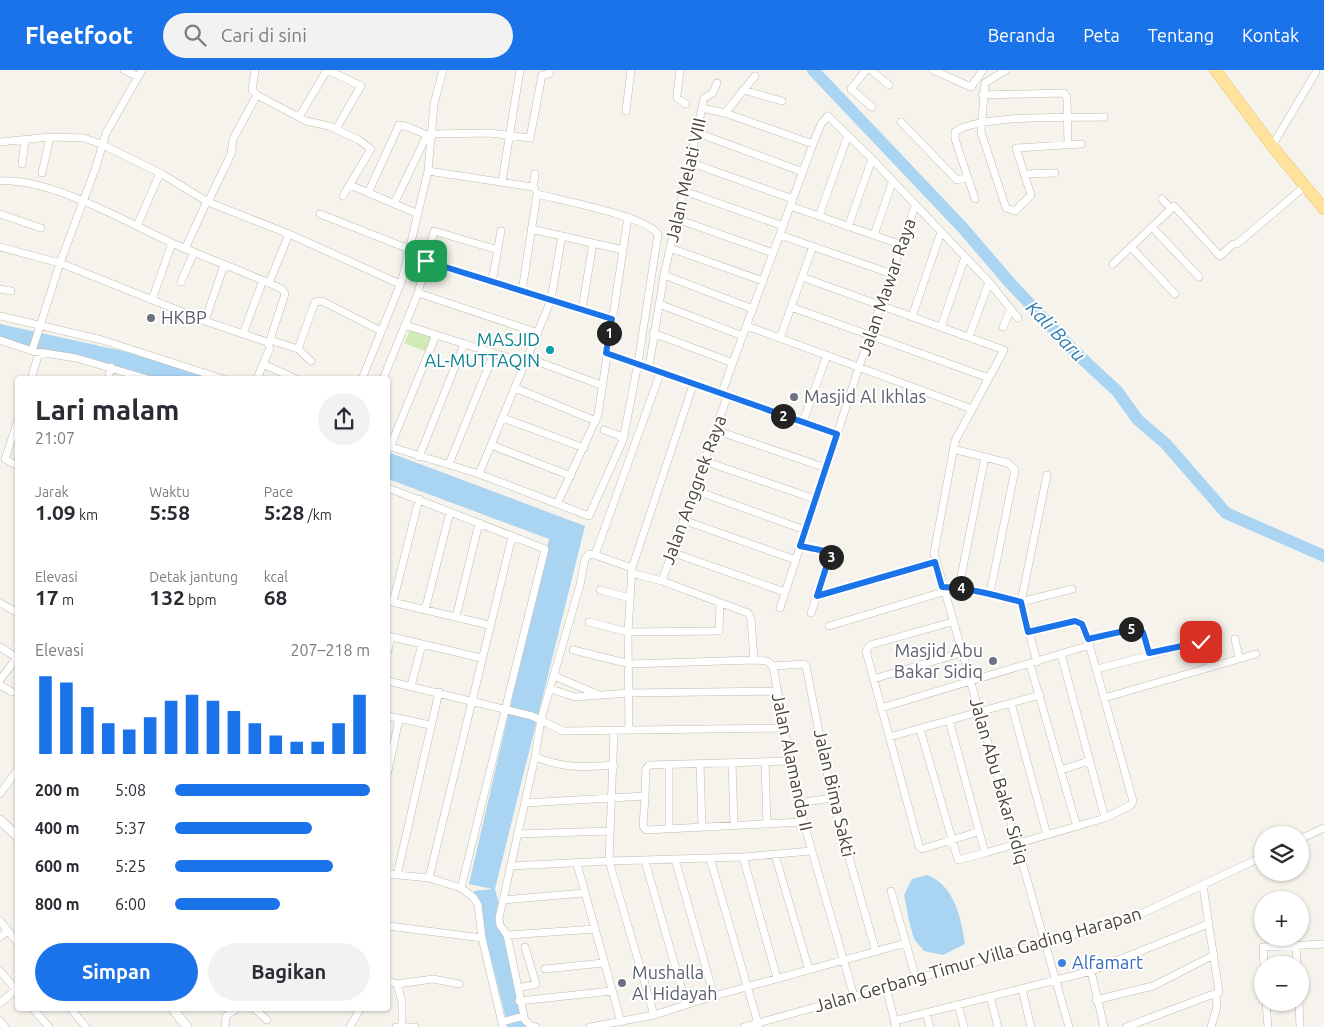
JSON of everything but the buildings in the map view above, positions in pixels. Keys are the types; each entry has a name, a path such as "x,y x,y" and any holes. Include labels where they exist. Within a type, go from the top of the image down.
{"main road":[{"path":"1215,70 1272,146 1323,205"}],"street":[{"path":"31,376 39,324 82,201 96,167 102,144 123,100 140,73 124,70"},
{"path":"255,70 252,90 257,95 311,123 336,129 359,140 371,149 343,196"},
{"path":"299,117 328,70 361,86 336,129"},
{"path":"363,376 400,284 416,213 428,171 434,104 442,70"},
{"path":"502,182 520,70"},
{"path":"368,193 399,125 431,135 510,135 530,138 542,74 549,74 550,70"},
{"path":"626,111 631,70"},
{"path":"680,70 677,98 686,104"},
{"path":"866,70 851,89 872,107"},
{"path":"871,70 888,85"},
{"path":"933,70 970,86 983,70"},
{"path":"1004,70 984,83 981,132 1006,208 1010,211 1015,211 1031,195 1016,148 1081,144"},
{"path":"1272,146 1316,72"},
{"path":"725,112 755,76"},
{"path":"702,108 704,98 713,93 717,83"},
{"path":"743,90 782,101"},
{"path":"982,95 1064,92 1067,98 1068,145"},
{"path":"185,248 231,154 233,139 257,95"},
{"name":"Jalan Melati VIII","path":"649,367 653,333 664,275 684,190 695,132 702,108 725,112 812,144"},
{"name":"Jalan Anggrek Raya","path":"595,555 662,581 716,430 733,363 812,144 821,124 828,116 848,135"},
{"path":"975,199 955,139 955,132 982,122 1104,116"},
{"path":"901,122 958,180 968,177"},
{"path":"695,132 803,172"},
{"path":"394,204 431,135"},
{"path":"819,216 848,135 989,282 1018,318"},
{"path":"42,173 50,137"},
{"path":"0,142 50,137 84,138 102,144 160,173 207,201 289,234 400,284"},
{"path":"22,164 24,140"},
{"path":"848,227 872,159"},
{"path":"689,162 792,202 819,216 902,245"},
{"path":"390,446 419,457 479,474 589,516 623,440 638,363 658,234 654,230 628,217 535,191 502,182 428,171"},
{"path":"1024,174 1055,172"},
{"path":"137,226 160,173"},
{"path":"522,291 531,229 535,174"},
{"path":"0,180 37,186 82,201 172,243 282,288 285,294 269,341 270,348 258,376"},
{"path":"874,235 892,183"},
{"path":"350,185 416,213"},
{"path":"1113,264 1174,206 1220,256 1233,244 1237,244 1305,186"},
{"path":"684,190 783,226"},
{"path":"1162,199 1171,209"},
{"name":"Jalan Mawar Raya","path":"780,608 858,367 915,207"},
{"path":"0,214 41,228"},
{"path":"320,214 409,249"},
{"path":"557,504 596,421 628,217"},
{"path":"677,219 773,254"},
{"path":"1152,227 1199,277"},
{"path":"531,229 623,250"},
{"path":"384,376 418,293 435,230 498,250"},
{"path":"492,282 501,231"},
{"path":"912,317 942,232"},
{"path":"244,334 289,234"},
{"path":"780,235 892,274"},
{"path":"479,474 551,300 562,236"},
{"path":"152,300 172,243"},
{"path":"582,310 593,244"},
{"path":"780,338 813,246"},
{"path":"0,247 60,263 205,321 244,334 298,348 311,361"},
{"path":"1131,247 1175,294"},
{"path":"670,248 763,281"},
{"path":"181,282 194,252"},
{"path":"941,327 965,257"},
{"path":"426,261 612,319"},
{"path":"205,321 224,265"},
{"path":"664,275 753,309"},
{"path":"802,277 969,337 989,282"},
{"path":"0,288 11,291"},
{"path":"418,293 538,333"},
{"path":"298,348 312,306 318,301 381,331"},
{"path":"659,304 743,336"},
{"path":"791,307 989,378"},
{"path":"1003,327 1011,309"},
{"path":"0,316 39,324 121,346 214,376"},
{"path":"405,325 601,385"},
{"path":"747,326 972,409"},
{"path":"653,333 733,363"},
{"path":"390,444 436,335"},
{"name":"Jalan Abu Bakar Sidiq","path":"969,337 1003,349 953,449 936,540 935,562 980,712 1069,1027"},
{"path":"0,340 35,346 139,376"},
{"path":"419,457 464,344"},
{"path":"449,464 494,353"},
{"path":"606,353 661,371 724,396 837,434"},
{"path":"803,422 828,356"},
{"path":"263,364 289,376"},
{"path":"109,376 111,367"},
{"path":"511,1021 519,1001 518,988 506,935 500,925 499,918 536,757 541,719 580,585 585,559 589,554 595,555 661,371"},
{"path":"629,730 630,664 628,632 632,570 694,384"},
{"path":"515,388 596,421"},
{"path":"503,418 584,448"},
{"path":"15,428 3,459 15,465"},
{"path":"604,430 618,435 623,440"},
{"path":"716,430 826,468"},
{"path":"491,445 571,476"},
{"path":"953,449 1011,465 1015,470 990,593"},
{"path":"959,587 985,457"},
{"path":"704,461 815,499"},
{"path":"1047,475 1021,602 1040,695 1077,827"},
{"path":"390,489 544,549 461,888"},
{"path":"694,490 806,530"},
{"path":"419,499 390,601 488,626"},
{"path":"425,610 450,512"},
{"path":"683,520 796,560"},
{"path":"456,618 479,523"},
{"path":"429,878 488,626 512,537"},
{"path":"800,546 825,551 830,555 811,614"},
{"path":"671,552 785,592"},
{"path":"817,596 935,562"},
{"path":"662,581 720,604 744,611 750,616 754,660"},
{"path":"829,626 943,589 959,587 1021,602 1072,589"},
{"path":"600,590 630,598"},
{"path":"0,603 15,611"},
{"path":"589,622 628,632 719,631 720,604"},
{"path":"920,729 958,860 1077,827 1105,818 1131,805 1133,801 1097,669 1082,624 1078,621 1028,632"},
{"path":"952,622 868,646 866,652 919,846 922,849 978,832"},
{"path":"881,708 1034,663 1089,642 1139,628 1143,632 1149,653"},
{"path":"390,636 481,658"},
{"path":"1235,639 1239,658"},
{"path":"1097,669 1149,653 1201,642 1211,667"},
{"path":"411,686 422,644"},
{"path":"0,647 15,656"},
{"path":"573,650 630,664 754,660 767,661 773,666"},
{"path":"873,679 961,653"},
{"path":"1061,654 1105,818"},
{"path":"1104,698 1256,654"},
{"path":"0,680 15,660"},
{"name":"Jalan Bima Sakti","path":"773,666 804,664 806,666 832,798 876,952"},
{"name":"Jalan Alamanda II","path":"773,666 798,803 854,996"},
{"path":"554,676 600,695"},
{"path":"390,681 532,716 563,731 784,728"},
{"path":"0,685 12,692"},
{"path":"551,688 575,697 629,693 777,691"},
{"path":"397,875 439,692"},
{"path":"889,737 1040,695"},
{"path":"1011,703 1047,835"},
{"path":"390,716 430,725"},
{"path":"390,762 400,719"},
{"path":"949,720 985,853"},
{"path":"614,731 609,861 654,1015"},
{"path":"536,757 560,766 573,768 614,765"},
{"path":"789,761 669,764 647,767 644,830 803,822"},
{"path":"1061,770 1089,761"},
{"path":"765,762 767,824"},
{"path":"732,763 734,825"},
{"path":"669,764 669,828"},
{"path":"700,764 702,826"},
{"path":"0,794 15,774"},
{"path":"525,803 645,796"},
{"path":"798,803 832,798"},
{"path":"0,820 15,834"},
{"path":"1309,836 1324,828"},
{"path":"517,834 610,831"},
{"path":"511,866 743,857 811,851"},
{"path":"775,855 809,970"},
{"path":"743,857 777,978"},
{"path":"710,858 746,988 759,1025"},
{"path":"675,859 714,996"},
{"path":"645,861 686,1004"},
{"name":"Jalan Gerbang Timur Villa Gading Harapan","path":"744,1027 759,1025 854,996 1130,919 1254,861"},
{"path":"577,864 620,1022"},
{"path":"390,874 429,878 461,888 477,902 482,938 511,1021"},
{"path":"1126,1027 1216,994 1220,990 1203,886"},
{"path":"890,891 916,979"},
{"path":"503,900 584,893"},
{"path":"0,921 15,938"},
{"path":"886,987 895,1024 926,1013 1091,970 1208,924"},
{"path":"390,926 482,938"},
{"path":"506,935 595,929"},
{"path":"0,937 8,931"},
{"path":"590,1027 654,1015 777,978 844,962 906,943"},
{"path":"1309,945 1324,944"},
{"path":"1264,956 1263,947 1280,946"},
{"path":"518,988 536,984 525,947"},
{"path":"1096,1000 1152,986 1214,955"},
{"path":"544,969 603,963"},
{"path":"1091,970 1096,1000 1104,1027"},
{"path":"0,971 15,988"},
{"path":"390,982 397,984 432,979 460,984"},
{"path":"397,984 402,1002 399,1026 415,1027"},
{"path":"1022,989 1031,1027"},
{"path":"519,1001 612,991"},
{"path":"0,1003 15,992"},
{"path":"1211,1027 1217,1007 1216,994"},
{"path":"990,996 998,1027"},
{"path":"958,1005 964,1027"},
{"path":"35,1011 49,1027"},
{"path":"73,1011 86,1027"},
{"path":"175,1011 187,1027"},
{"path":"224,1027 227,1015 233,1011"},
{"path":"257,1011 267,1020"},
{"path":"350,1027 359,1011"},
{"path":"1267,1011 1268,1027"},
{"path":"1299,1011 1300,1027"},
{"path":"926,1013 930,1027"},
{"path":"0,1021 4,1027"},
{"path":"511,1021 536,1027"}],"green space":[{"path":"411,328 433,336 427,352 404,343"}],"water":[{"path":"0,324 177,363 208,376 134,376 0,339"},
{"path":"390,453 585,526 495,889 531,1027 508,1027 474,891 493,889 469,884 549,539 390,480"},
{"path":"927,875 944,886 955,903 965,944 943,955 924,951 914,939 909,921 904,895 912,879"}],"waterway":[{"name":"Kali Baru","path":"813,70 962,227 1011,284 1077,354 1117,391 1138,420 1165,443 1226,513 1324,556"}],"place":[{"name":"HKBP","path":"151,318"},
{"name":"MASJID AL-MUTTAQIN","path":"550,350"},
{"name":"Masjid Al Ikhlas","path":"794,397"},
{"name":"Masjid Abu Bakar Sidiq","path":"993,661"},
{"name":"Alfamart","path":"1062,963"},
{"name":"Mushalla Al Hidayah","path":"622,983"}],"route":[{"path":"426,261 612,319 606,353 837,434 800,546 825,551 830,555 817,596 935,562 942,587 959,587 1021,602 1028,632 1080,621 1088,639 1138,628 1143,632 1149,653 1201,642"}]}
